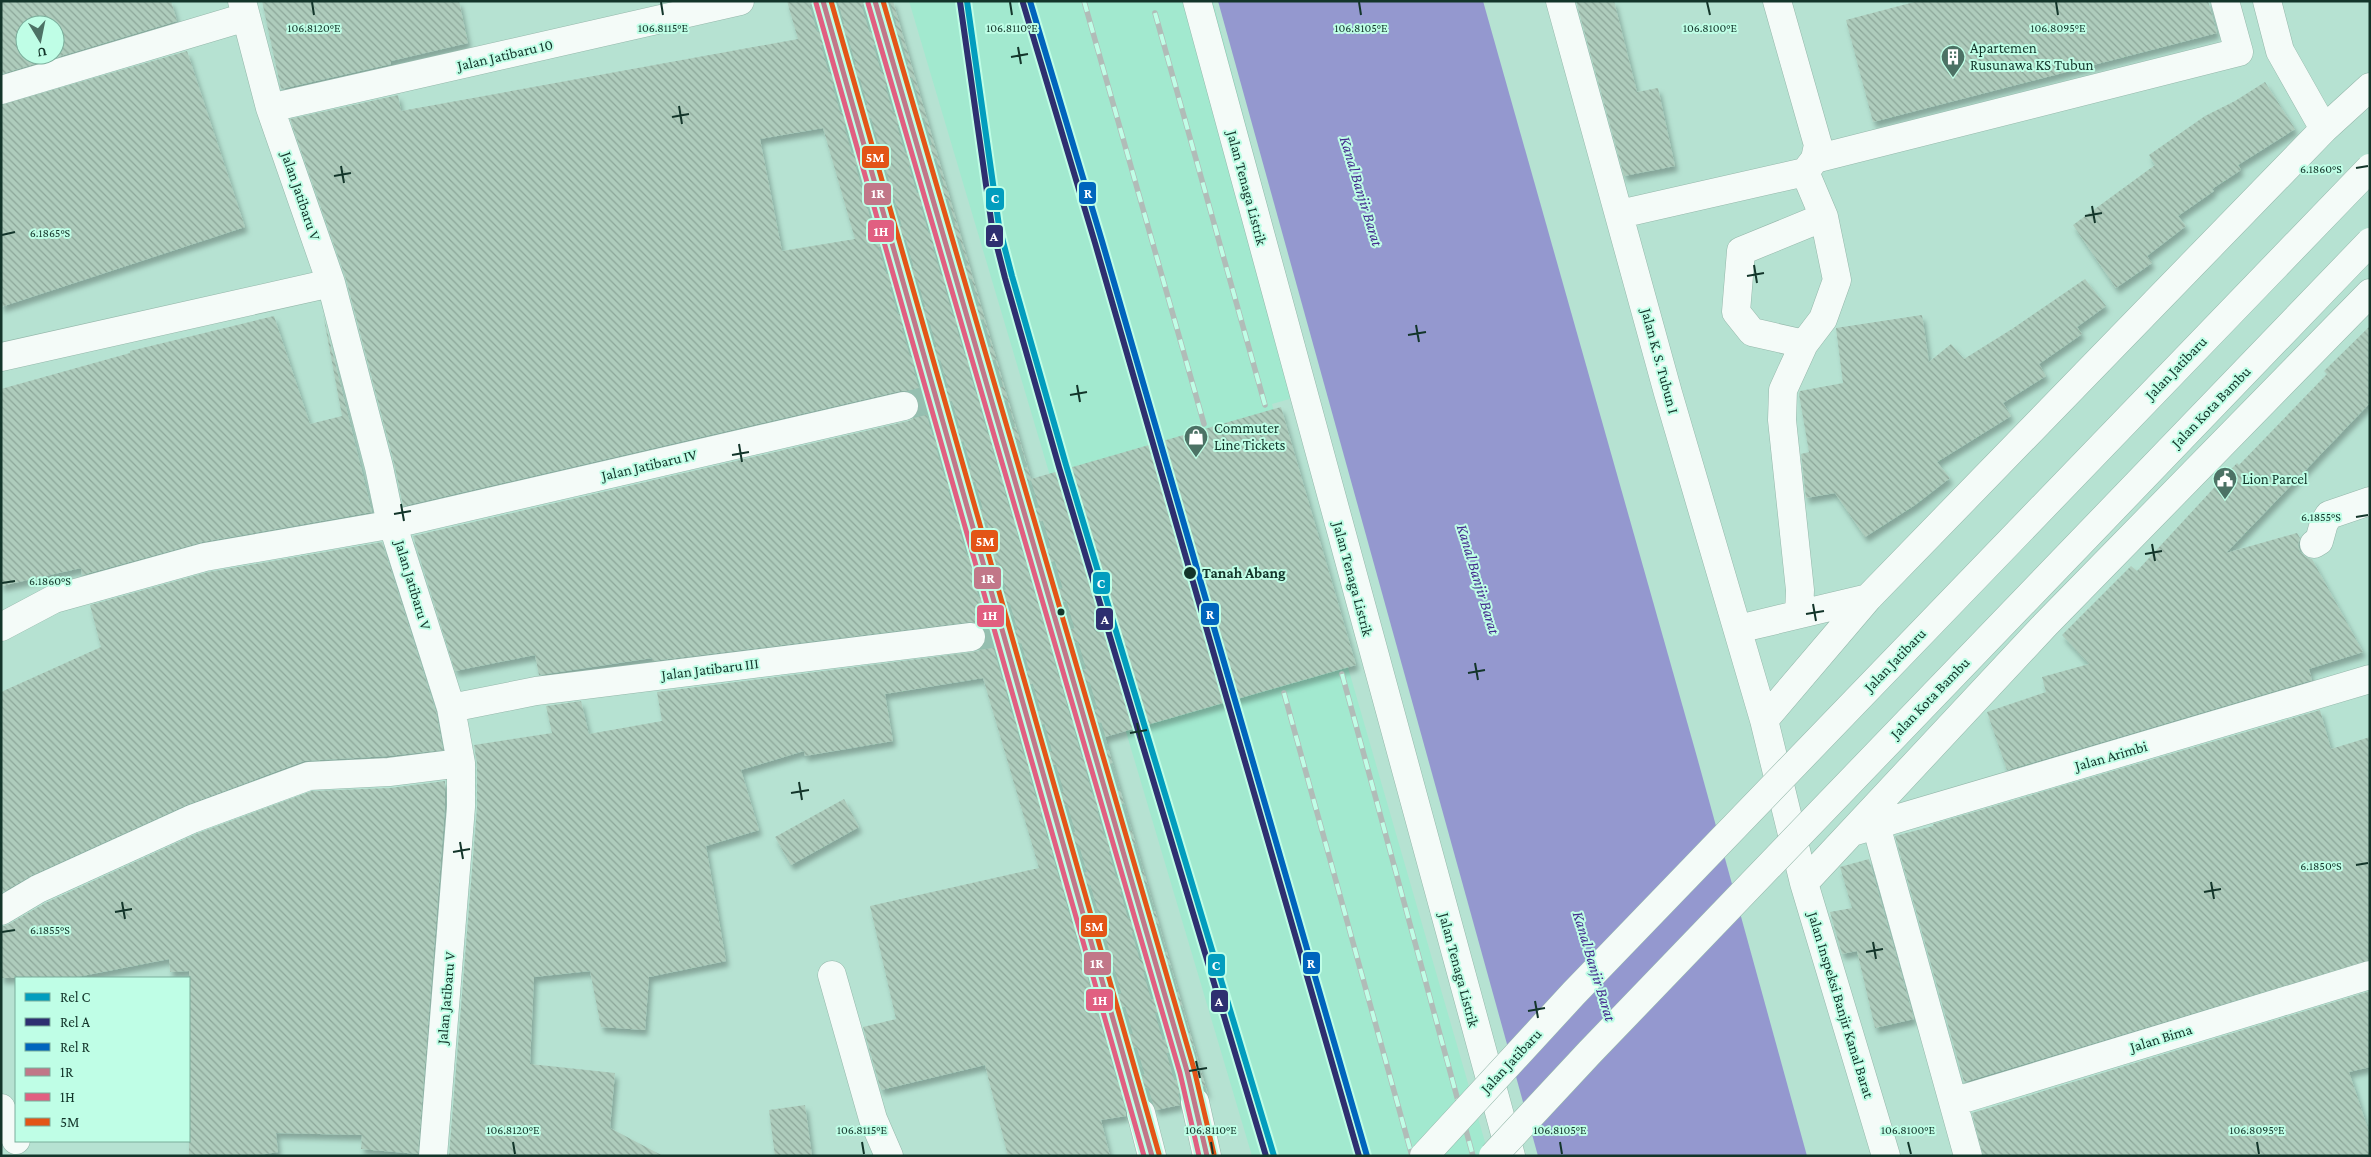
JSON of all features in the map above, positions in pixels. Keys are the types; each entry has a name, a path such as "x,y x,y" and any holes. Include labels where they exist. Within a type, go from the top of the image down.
{"street":[{"name":"Jalan Jatibaru 10","path":"270,108 740,1"},
{"name":"Jalan Tenaga Listrik","path":"1197,1 1511,1156"},
{"name":"Jalan K. S. Tubun I","path":"1560,1 1668,394 1764,720"},
{"path":"1778,1 1818,145 1810,166 1824,217 1837,280 1823,319 1804,344 1783,390 1782,420 1800,590 1799,614"},
{"path":"1620,214 1810,166 2239,52 2226,1"},
{"path":"2267,1 2280,51 2324,129"},
{"name":"Jalan Jatibaru V","path":"244,9 270,108 331,283 379,467 388,510 394,524 450,708 461,763 461,807 433,1156"},
{"path":"1,90 244,9"},
{"path":"1764,720 1868,598 2324,129 2370,87"},
{"name":"Jalan Jatibaru","path":"1424,1156 1574,993 2370,168"},
{"path":"1804,344 1752,332 1736,312 1742,251 1824,217"},
{"name":"Jalan Kota Bambu","path":"1493,1156 1597,1045 2370,242"},
{"path":"1,357 331,283"},
{"path":"1804,883 1864,828 2045,625 2370,293"},
{"name":"Jalan Jatibaru IV","path":"1,627 54,598 205,557 394,524 904,406"},
{"path":"2314,544 2319,541 2324,523 2329,515 2370,501"},
{"path":"1738,628 1868,598"},
{"name":"Jalan Jatibaru III","path":"450,708 536,690 971,637"},
{"name":"Jalan Arimbi","path":"1864,828 2370,679"},
{"name":"Jalan Inspeksi Banjir Kanal Barat","path":"1764,720 1804,883 1886,1156"},
{"path":"1,911 38,889 192,819 309,776 388,772 461,763"},
{"path":"1864,828 1953,1102 1968,1156"},
{"path":"832,975 873,1119 889,1156"},
{"name":"Jalan Bima","path":"1953,1102 2370,975"},
{"path":"1195,1102 1207,1156"},
{"path":"1,1108 15,1138"},
{"path":"1142,1113 1152,1156"},
{"path":"17,1142 24,1156"}],"shaded area":[{"path":"909,1 1213,1 1317,391 1272,404 1489,1156 1252,1156"}],"water":[{"name":"Kanal Banjir Barat","path":"1218,1 1483,1 1697,757 1807,1156 1538,1156"}],"building":[{"path":"1,1 171,1 177,21 65,55 65,15 15,15 15,65 31,65 1,74"},
{"path":"262,1 459,1 468,43 391,61 391,64 281,89"},
{"path":"787,1 893,1 1031,479 1281,407 1356,665 1105,737 1208,1095 1200,1087 1191,1087 1185,1090 1180,1097 1180,1105 1156,1110 1152,1102 1146,1098 1138,1098 1130,1102 1126,1108 1126,1116 1101,1120 1110,1156 1008,1156 985,1065 881,1090 863,1027 896,1019 870,906 1039,868 983,678 885,694 893,741 805,756 804,751 741,770 759,830 706,846 726,961 649,977 645,1030 601,1027 590,971 534,977 530,1064 615,1073 610,1128 663,1156 449,1156 477,808 477,763 474,745 552,733 546,706 581,701 589,734 662,721 657,692 973,652 980,650 985,644 986,635 984,628 978,623 969,622 652,661 652,658 539,675 535,655 455,671 413,536 908,421 914,418 919,411 919,402 915,395 909,391 900,391 403,506 394,463 346,279 290,119 398,95 401,111 798,39","holes":["823,128 855,239 782,251 760,139"]},
{"path":"1576,1 1614,1 1637,92 1658,88 1675,166 1624,176"},
{"name":"Apartemen Rusunawa KS Tubun","path":"1918,1 2208,1 2217,33 1873,122 1846,20"},
{"path":"187,51 245,227 1,307 1,105"},
{"path":"2265,82 2295,129 2238,165 2241,170 2212,189 2214,191 2178,216 2186,226 2147,256 2152,263 2116,288 2073,225 2155,165 2149,155 2205,116 2235,101"},
{"path":"2085,279 2106,306 2077,327 2082,334 2039,364 2046,376 2003,403 2011,416 1937,462 1950,478 1915,505 1865,537 1835,493 1806,498 1801,454 1809,452 1799,394 1800,391 1843,383 1836,328 1922,315 1929,362 1951,344 1964,359"},
{"path":"323,314 372,512 202,542 82,575 81,568 1,586 1,389 130,353 130,351 274,316 310,424 342,416"},
{"path":"2370,326 2370,403 2226,553 2297,533 2300,538 2298,545 2300,552 2312,559 2363,652 2309,669 2312,680 2007,770 1987,712 2046,692 2042,677 2089,664 2062,635 2131,566 2137,571 2237,463 2239,465 2327,374 2324,371"},
{"path":"382,542 436,712 443,750 388,756 304,761 186,805 32,875 1,893 1,692 101,647 90,605 208,572"},
{"path":"2320,710 2331,749 2370,737 2370,960 1964,1082 1895,836"},
{"path":"445,781 445,806 418,1154 361,1149 362,1135 276,1133 278,1152 253,1156 189,1156 189,971 170,972 169,959 77,977 1,978 1,927 45,903 198,833 312,791 390,788"},
{"path":"844,799 859,827 791,865 775,837"},
{"path":"1869,859 1914,1019 1875,1028 1857,951 1842,954 1830,912 1852,908 1840,867"},
{"path":"2370,991 2370,1067 2349,1072 2370,1135 2370,1156 1983,1156 1972,1113"},
{"path":"805,1105 812,1156 775,1156 769,1110"}],"tunnel":[{"path":"823,1 1141,1113"},
{"path":"875,1 1056,615 1195,1102"},
{"path":"904,406 937,398"},
{"path":"971,637 1004,632"}],"railway":[{"path":"1084,1 1204,424"},
{"path":"1155,13 1265,405"},
{"path":"1342,674 1473,1156"},
{"path":"1284,693 1412,1156"}],"rail line":[{"name":"C","path":"967,1 999,226 1012,276 1066,465 1274,1156"},
{"name":"R","path":"1030,1 1102,241 1367,1156"},
{"name":"A","path":"960,2 992,227 1005,278 1059,467 1266,1156"},
{"name":"A","path":"1023,3 1095,243 1359,1156"}],"transit line":[{"name":"1R","path":"823,1 1152,1156"},
{"name":"5M","path":"831,1 1159,1154"},
{"name":"1R","path":"875,1 1187,1071 1207,1156"},
{"name":"5M","path":"883,1 1194,1069 1214,1154"},
{"name":"1H","path":"816,3 1144,1156"},
{"name":"1H","path":"868,3 1180,1073 1199,1156"}],"place":[{"name":"Apartemen Rusunawa KS Tubun","path":"1953,78"},
{"name":"Commuter Line Tickets","path":"1196,458"},
{"name":"Lion Parcel","path":"2225,500"},
{"name":"Tanah Abang","path":"1190,573"}]}
